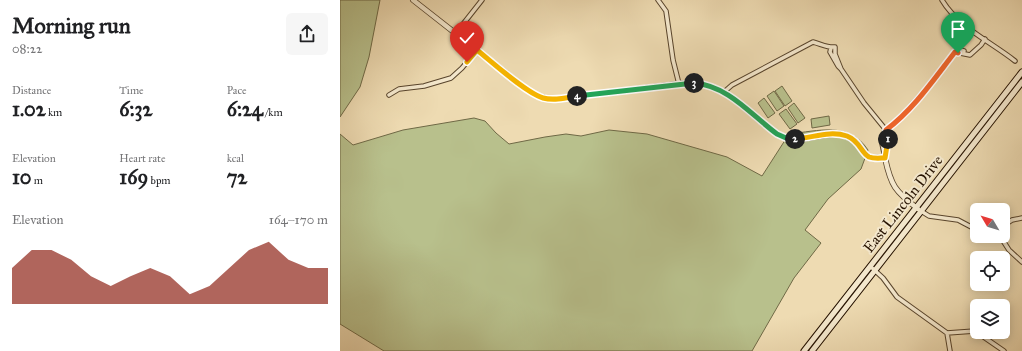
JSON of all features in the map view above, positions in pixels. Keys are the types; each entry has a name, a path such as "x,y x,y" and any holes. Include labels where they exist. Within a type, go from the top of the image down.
{"main road":[{"name":"East Lincoln Drive","path":"804,351 1022,72"},
{"path":"1016,89 1017,84 1022,77"},
{"name":"East Lincoln Drive","path":"812,351 1022,82"},
{"path":"964,145 970,149"}],"street":[{"path":"413,0 530,91 543,98 557,99 679,84 700,84 717,88 724,92 783,137 796,139 825,134 842,135 858,143 869,157 885,158"},
{"path":"456,33 482,0"},
{"path":"658,0 666,11 673,60 679,84"},
{"path":"942,0 950,12 969,28 1015,61"},
{"path":"969,28 956,50 924,91 886,130 881,142 891,182 897,191 929,216 958,220 970,226"},
{"path":"956,50 970,55 977,50 985,39"},
{"path":"724,92 732,85 813,42 825,44 831,48 835,47 841,69"},
{"path":"831,48 830,52 838,66 864,103 886,130 888,139 885,158"},
{"path":"389,95 399,89 424,86 451,78 462,68 477,50"},
{"path":"956,50 966,52 977,50"},
{"path":"1010,221 1022,218"},
{"path":"1004,243 1009,250 1022,262"},
{"path":"870,266 883,278 897,297 947,333 975,331 1004,351"},
{"path":"947,333 950,351"}],"green space":[{"path":"340,0 380,0 369,57 360,87 340,117"},
{"path":"782,86 792,101 785,106 775,91"},
{"path":"774,91 784,106 777,111 767,96"},
{"path":"764,98 775,113 768,118 758,103"},
{"path":"794,103 805,118 798,123 788,108"},
{"path":"786,109 797,124 790,129 779,114"},
{"path":"829,116 830,125 812,128 811,119"},
{"path":"474,118 485,121 509,144 566,134 581,136 609,130 647,134 727,157 762,176 789,134 822,130 842,131 852,135 868,150 861,169 828,199 805,230 821,243 794,278 752,351 384,351 340,324 340,134 353,145 403,130"}],"route":[{"path":"467,62 477,50 533,93 542,98 548,99 685,83 707,85 717,88 730,96 777,134 783,137 800,139 825,134 842,135 858,143 869,157 885,158 888,139 886,130 924,91 955,52 958,53"}]}
